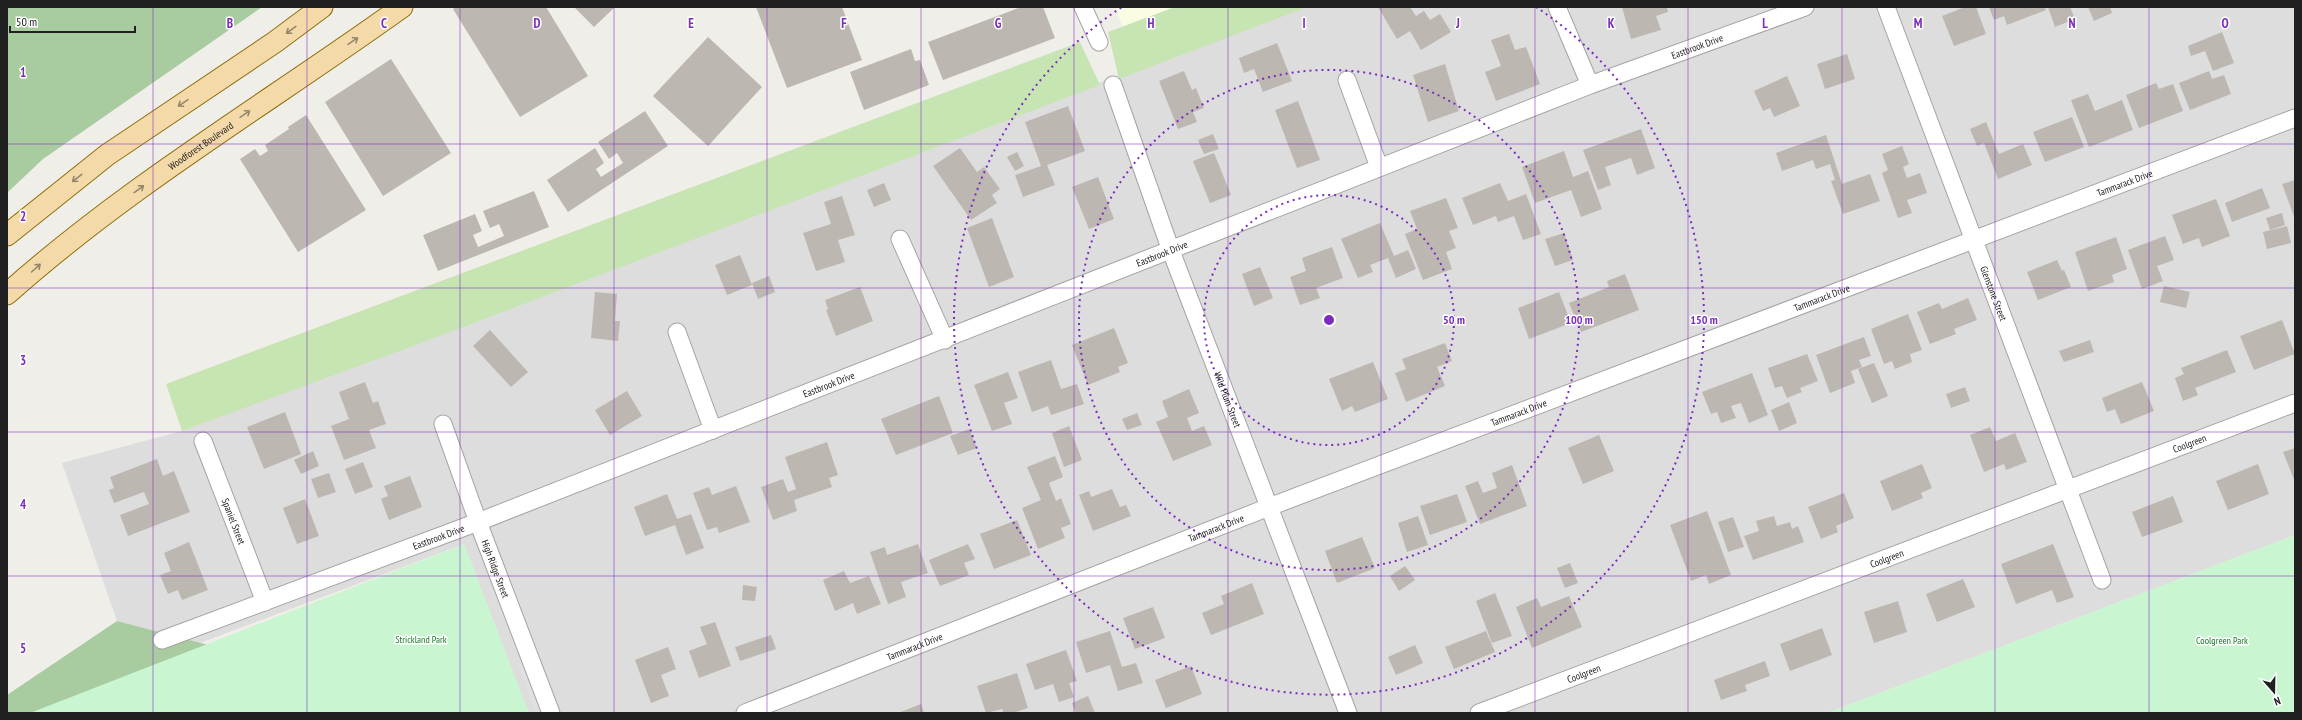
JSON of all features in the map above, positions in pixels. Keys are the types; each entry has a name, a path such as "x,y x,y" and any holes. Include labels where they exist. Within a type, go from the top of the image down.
{"main road":[{"path":"7,235 107,155 275,42 322,7"},
{"name":"Woodforest Boulevard","path":"7,294 53,254 132,193 402,7"}],"street":[{"path":"1083,7 1099,42"},
{"path":"1557,7 1590,85"},
{"name":"Eastbrook Drive","path":"162,640 478,522 945,340 1590,85 1805,7"},
{"name":"Glenstone Street","path":"1886,7 2102,580"},
{"path":"1346,80 1379,168"},
{"name":"Wild Plum Street","path":"1113,85 1170,251 1348,713"},
{"name":"Tammarack Drive","path":"745,713 1269,507 2295,118"},
{"path":"900,239 945,340"},
{"path":"677,332 713,430"},
{"name":"Coolgreen","path":"1479,713 2295,403"},
{"name":"High Ridge Street","path":"443,424 478,522 551,713"},
{"name":"Spaniel Street","path":"203,441 265,602"}],"shaded area":[{"path":"1115,7 1183,7 1124,30"},
{"path":"1298,7 2295,7 2295,535 1827,713 528,713 464,544 200,643 117,621 62,463 182,431"},
{"path":"527,662 546,713 536,713 518,665"}],"green space":[{"path":"7,7 262,7 43,159 7,193"},
{"path":"1175,7 1307,7 1119,79 1108,32"},
{"path":"1080,42 1100,85 413,346 182,431 166,384"},
{"name":"Coolgreen Park","path":"2295,535 2295,713 1827,713"},
{"name":"Strickland Park","path":"464,544 529,713 30,713"},
{"path":"117,621 258,658 294,713 7,713 7,695"}],"building":[{"path":"456,7 546,7 588,76 520,117 453,9"},
{"path":"574,7 615,7 594,27"},
{"path":"756,7 842,7 862,60 787,88"},
{"path":"1043,7 1055,38 943,80 928,42 1019,8"},
{"path":"1378,7 1410,7 1416,16 1424,11 1430,20 1440,14 1451,32 1421,50 1410,31 1397,39"},
{"path":"1622,7 1667,7 1668,12 1656,16 1661,30 1631,39"},
{"path":"1965,7 1976,7 1986,34 1954,46 1942,16"},
{"path":"1989,7 2045,7 2046,10 2007,25 2004,16 1994,20"},
{"path":"2048,7 2070,7 2075,19 2055,27"},
{"path":"2088,7 2110,7 2112,13 2094,21"},
{"path":"2222,32 2234,63 2213,71 2205,51 2191,56 2188,46"},
{"path":"1509,34 1515,50 1526,47 1540,84 1496,101 1485,72 1501,66 1491,40"},
{"path":"708,37 762,87 708,146 653,96"},
{"path":"1277,43 1292,81 1263,92 1254,69 1244,73 1239,58"},
{"path":"911,49 915,61 920,60 929,85 864,110 850,72"},
{"path":"1847,54 1855,79 1825,89 1817,64"},
{"path":"391,59 451,153 383,196 325,102"},
{"path":"1445,64 1459,111 1428,122 1413,75"},
{"path":"1184,71 1192,90 1196,88 1204,108 1193,112 1197,122 1178,129 1159,81"},
{"path":"2209,71 2212,79 2224,75 2231,94 2190,110 2179,83"},
{"path":"1787,76 1800,106 1774,117 1770,108 1763,111 1754,91"},
{"path":"2156,83 2159,89 2173,84 2183,111 2139,128 2126,95"},
{"path":"2088,94 2095,111 2122,100 2133,130 2089,147 2071,100"},
{"path":"1298,101 1320,160 1297,168 1275,110"},
{"path":"1068,106 1085,151 1047,165 1055,185 1023,197 1015,175 1041,166 1025,122"},
{"path":"645,111 668,146 568,212 547,180 595,148 604,163 596,169 601,177 623,163 617,153 609,159 598,142"},
{"path":"306,115 366,210 298,252 240,159 255,149 260,156 268,151 265,145 289,129 288,127"},
{"path":"2072,117 2084,147 2045,162 2033,132"},
{"path":"1986,122 1999,154 2023,144 2032,165 1998,179 1984,143 1977,146 1970,129"},
{"path":"1641,129 1655,168 1637,175 1631,158 1605,167 1611,185 1598,190 1583,150"},
{"path":"1213,134 1219,149 1204,154 1198,140"},
{"path":"1826,135 1842,184 1870,174 1880,201 1843,214 1831,181 1835,180 1830,164 1816,169 1813,160 1782,171 1776,153"},
{"path":"1902,146 1909,164 1903,167 1907,178 1920,173 1927,193 1907,200 1912,213 1898,218 1882,173 1888,170 1882,154"},
{"path":"960,148 977,172 984,167 1000,189 992,195 997,203 971,220 933,166"},
{"path":"1564,151 1573,177 1588,171 1602,209 1581,217 1571,190 1535,203 1522,167"},
{"path":"1017,152 1024,166 1015,171 1007,157"},
{"path":"1214,153 1231,195 1210,203 1193,161"},
{"path":"1098,177 1114,219 1089,229 1072,187"},
{"path":"2295,180 2295,219 2282,184"},
{"path":"884,183 891,200 874,207 867,190"},
{"path":"1500,183 1508,201 1526,194 1541,234 1523,240 1514,216 1498,222 1496,216 1473,225 1462,198"},
{"path":"2262,188 2270,208 2232,222 2225,203"},
{"path":"534,191 549,227 438,271 423,235 475,214 482,231 473,235 478,247 504,236 499,224 490,228 483,211"},
{"path":"842,196 855,235 838,240 845,262 816,271 803,233 831,224 824,202"},
{"path":"1446,198 1458,228 1449,231 1456,248 1446,252 1452,269 1423,280 1405,234 1417,229 1410,211"},
{"path":"2216,199 2230,236 2202,247 2199,238 2183,244 2172,215"},
{"path":"2282,213 2285,225 2270,230 2266,218"},
{"path":"992,218 1014,277 989,287 967,228"},
{"path":"1380,223 1394,256 1408,250 1416,269 1396,278 1388,258 1370,265 1373,272 1358,278 1341,239"},
{"path":"2287,226 2291,243 2267,249 2263,232"},
{"path":"1564,233 1573,260 1555,266 1545,239"},
{"path":"2165,236 2174,260 2157,266 2163,281 2142,289 2128,250"},
{"path":"2116,237 2127,269 2112,275 2114,282 2088,291 2075,252"},
{"path":"1332,247 1343,278 1316,288 1320,298 1300,305 1290,277 1306,271 1302,258"},
{"path":"740,255 752,285 727,295 715,265"},
{"path":"2057,260 2062,271 2064,270 2071,287 2038,300 2027,272"},
{"path":"1260,267 1273,298 1254,306 1242,274"},
{"path":"1625,274 1639,310 1581,332 1569,303 1609,287 1607,281"},
{"path":"769,276 775,292 758,299 752,283"},
{"path":"2164,286 2190,292 2186,308 2160,302"},
{"path":"860,287 873,321 836,336 826,310 828,309 825,300"},
{"path":"595,292 617,294 615,321 620,321 618,341 591,338"},
{"path":"1559,292 1571,323 1529,339 1518,308"},
{"path":"1968,298 1977,320 1954,329 1956,334 1930,344 1917,312 1939,303 1942,309"},
{"path":"1908,314 1922,350 1910,354 1912,362 1895,369 1892,361 1884,364 1871,329"},
{"path":"2282,320 2295,354 2254,370 2240,336"},
{"path":"1114,328 1128,363 1118,367 1120,372 1088,385 1072,345"},
{"path":"490,330 528,372 511,387 473,346"},
{"path":"1864,337 1871,356 1859,360 1862,367 1851,371 1855,383 1830,393 1816,355"},
{"path":"2090,340 2094,352 2064,362 2059,351"},
{"path":"1445,343 1452,361 1437,367 1445,386 1406,402 1395,373 1406,369 1402,359"},
{"path":"2227,350 2236,372 2195,388 2198,395 2183,401 2175,378 2184,374 2181,368"},
{"path":"1807,354 1818,381 1800,388 1802,392 1787,398 1782,386 1775,388 1768,368"},
{"path":"1051,360 1061,389 1077,384 1084,404 1051,415 1048,406 1032,412 1018,372"},
{"path":"1373,362 1388,399 1355,412 1352,406 1342,411 1329,379"},
{"path":"1874,363 1888,396 1872,403 1858,369"},
{"path":"1008,372 1018,398 1004,403 1012,424 992,431 974,385"},
{"path":"1752,373 1768,415 1749,423 1741,403 1731,406 1736,418 1721,423 1717,412 1711,414 1702,392"},
{"path":"365,382 373,403 378,401 386,424 369,430 376,448 344,460 331,426 349,419 339,392"},
{"path":"2142,382 2154,411 2121,424 2115,409 2107,412 2102,398"},
{"path":"1965,387 1970,401 1951,408 1946,394"},
{"path":"1189,389 1199,413 1187,418 1192,431 1204,426 1212,445 1173,461 1156,422 1168,417 1162,401"},
{"path":"627,391 642,416 610,435 595,410"},
{"path":"939,396 953,433 896,455 881,419"},
{"path":"1789,402 1797,423 1779,431 1771,410"},
{"path":"285,412 301,454 264,469 247,427"},
{"path":"1137,413 1142,425 1127,430 1122,419"},
{"path":"1069,426 1082,460 1064,467 1052,433"},
{"path":"1990,427 1996,441 2015,433 2027,462 2006,470 2004,464 1984,472 1970,435"},
{"path":"969,429 977,448 958,455 950,436"},
{"path":"1599,435 1614,471 1583,484 1568,448"},
{"path":"827,442 838,475 829,478 832,487 794,500 797,511 773,520 761,487 783,479 788,492 796,489 785,457"},
{"path":"2295,448 2295,482 2283,452"},
{"path":"313,451 319,466 301,474 294,460"},
{"path":"1055,456 1063,477 1049,483 1056,501 1061,498 1071,524 1061,528 1065,538 1038,549 1022,508 1041,500 1027,467"},
{"path":"157,459 163,476 174,471 190,512 128,536 120,515 149,504 144,492 114,503 109,490 114,488 110,477"},
{"path":"363,462 373,487 355,494 345,469"},
{"path":"1922,464 1932,488 1921,493 1923,498 1892,511 1880,481"},
{"path":"2258,464 2269,494 2228,510 2216,481"},
{"path":"1512,465 1527,506 1480,524 1465,486 1478,481 1483,493 1497,488 1492,473"},
{"path":"329,473 336,492 318,498 311,479"},
{"path":"410,476 422,507 389,520 381,499 388,496 384,486"},
{"path":"736,486 750,522 719,533 717,527 707,530 693,493 709,487 712,495"},
{"path":"1112,489 1120,507 1126,505 1131,516 1093,531 1079,495 1089,491 1091,497"},
{"path":"1844,493 1854,518 1836,526 1838,532 1821,539 1808,507"},
{"path":"667,494 677,519 691,514 704,548 686,555 675,525 645,536 634,507"},
{"path":"1457,494 1467,522 1430,535 1420,506"},
{"path":"2173,496 2183,522 2142,537 2132,512"},
{"path":"305,499 319,536 297,544 283,508"},
{"path":"1707,511 1731,575 1709,584 1706,575 1691,581 1670,525"},
{"path":"1418,516 1428,545 1407,552 1398,523"},
{"path":"1774,516 1777,526 1790,522 1792,529 1798,526 1804,542 1753,560 1744,536 1759,531 1756,521"},
{"path":"1733,517 1744,547 1728,552 1718,522"},
{"path":"1017,520 1031,555 994,569 980,534"},
{"path":"1362,537 1375,568 1337,583 1325,551"},
{"path":"189,542 208,590 182,600 178,590 168,594 160,575 171,571 164,553"},
{"path":"918,544 928,573 901,582 906,597 888,604 870,552 885,547 887,555"},
{"path":"968,544 975,559 964,563 969,575 940,586 929,560"},
{"path":"2053,544 2074,597 2057,603 2052,590 2016,604 2001,564"},
{"path":"1570,563 1578,583 1565,588 1557,568"},
{"path":"1405,566 1415,580 1399,591 1390,576"},
{"path":"844,571 850,583 869,576 881,604 857,614 853,603 835,611 823,580"},
{"path":"1963,579 1975,607 1937,622 1926,594"},
{"path":"1252,583 1264,614 1211,635 1202,613 1224,604 1221,596"},
{"path":"743,585 757,587 755,601 742,600"},
{"path":"1495,593 1512,636 1492,643 1476,601"},
{"path":"1569,596 1582,627 1532,648 1516,607 1537,598 1541,607"},
{"path":"1898,601 1907,632 1874,643 1864,612"},
{"path":"1153,607 1165,638 1135,649 1123,618"},
{"path":"715,622 731,666 699,678 689,651 707,644 700,627"},
{"path":"1822,628 1832,655 1790,671 1780,644"},
{"path":"1110,631 1122,667 1136,663 1143,683 1118,691 1110,665 1086,673 1076,642"},
{"path":"1486,631 1495,652 1454,669 1445,647"},
{"path":"771,635 776,649 740,661 735,647"},
{"path":"1415,645 1423,663 1396,675 1388,657"},
{"path":"668,647 676,669 661,675 669,696 651,703 635,660"},
{"path":"1066,650 1077,681 1069,683 1074,697 1059,702 1053,684 1035,690 1026,664"},
{"path":"1765,661 1770,676 1745,685 1747,691 1721,700 1714,680"},
{"path":"1191,666 1202,694 1166,708 1155,680"},
{"path":"1017,673 1028,708 1013,713 1004,713 1002,709 986,713 977,686"},
{"path":"1088,696 1095,713 1076,713 1072,703"},
{"path":"921,704 924,713 898,713"}]}
